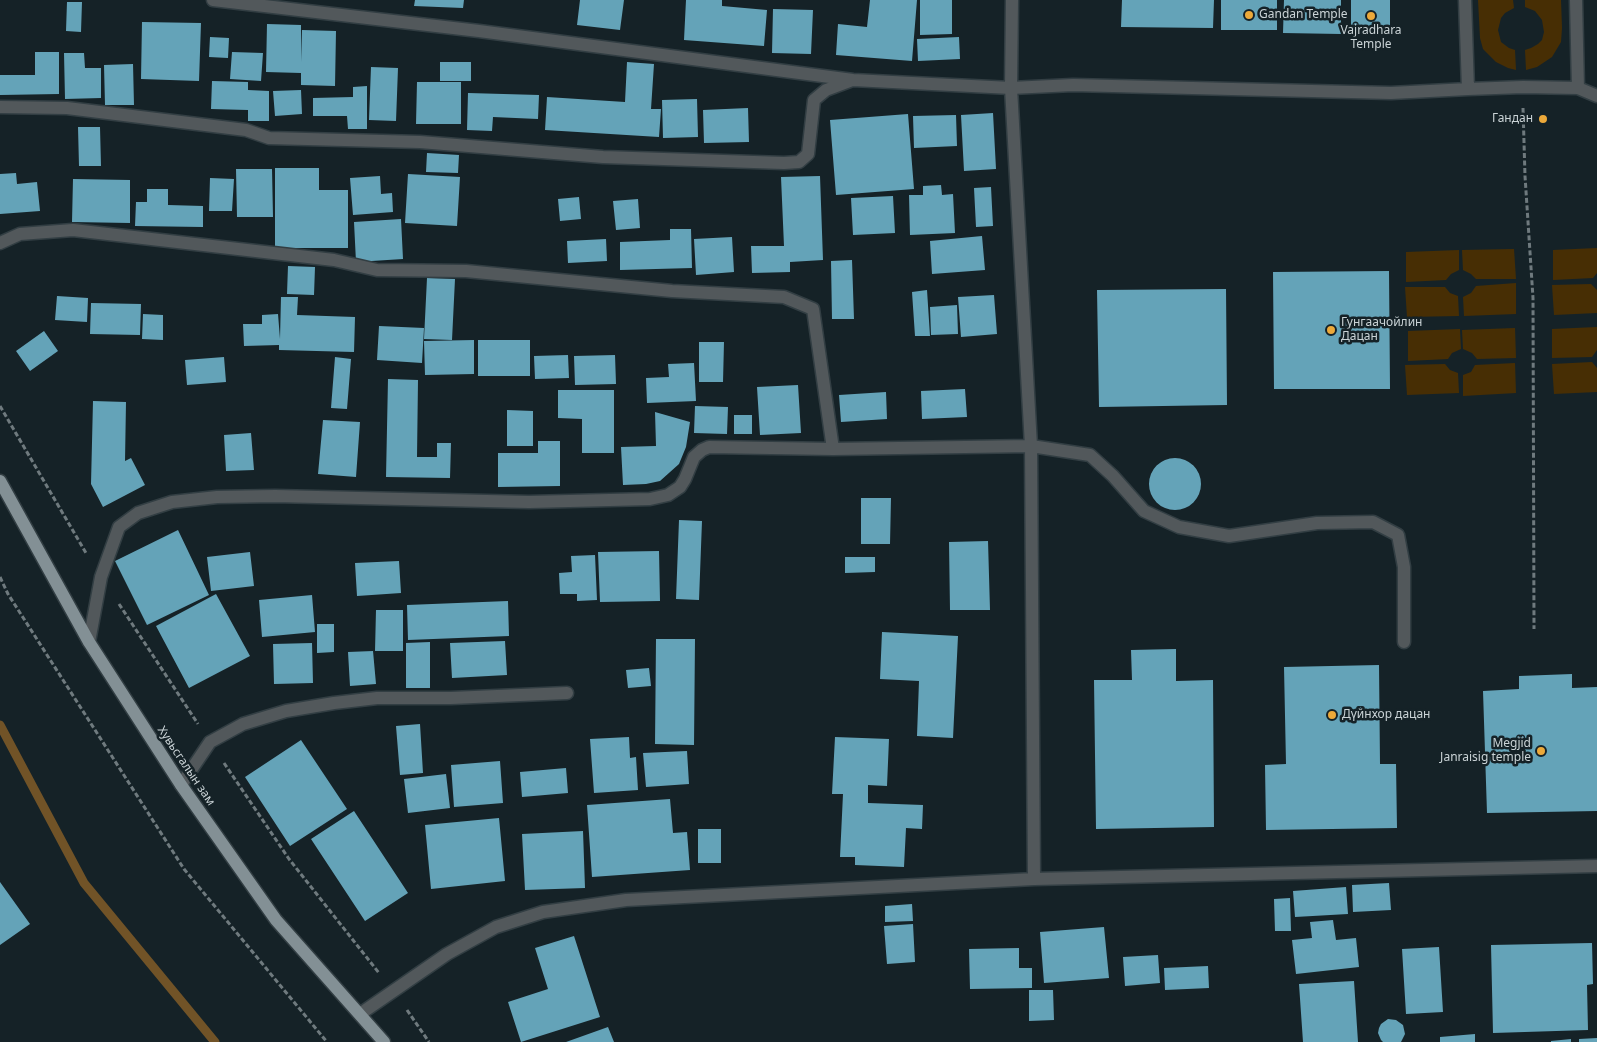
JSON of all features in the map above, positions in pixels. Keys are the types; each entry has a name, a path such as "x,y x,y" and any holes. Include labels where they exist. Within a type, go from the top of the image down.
{"main road":[{"name":"Хувьсгалын зам","path":"0,481 89,642 181,785 276,920 384,1042"}],"street":[{"path":"214,0 469,30 852,80 1011,88 1073,85 1391,93 1468,89 1578,88 1597,96"},
{"path":"1012,0 1011,88 1031,446 1034,880"},
{"path":"1465,0 1468,89"},
{"path":"1576,0 1578,88"},
{"path":"0,107 67,108 246,130 269,138 420,142 603,157 784,163 799,162 808,154 814,100 826,90 852,80"},
{"path":"0,243 20,234 73,230 334,260 377,270 466,271 662,290 784,297 813,309 832,449"},
{"path":"89,642 101,577 118,527 138,513 172,502 217,497 275,496 529,502 650,499 668,495 680,488 686,479 694,458 702,450 709,447 832,449 1031,446 1090,455 1113,476 1144,511 1179,527 1229,536 1317,524 1373,522 1398,535 1404,567 1404,642"},
{"path":"181,785 210,742 243,724 286,710 377,698 451,698 567,693"},
{"path":"360,1014 447,954 496,927 543,912 626,900 1034,880 1597,866"}],"path":[{"path":"1523,88 1525,176 1533,298 1534,630"},
{"path":"0,578 8,594 184,869 327,1042"}],"shaded area":[{"path":"1478,0 1513,0 1514,8 1505,13 1501,18 1498,30 1501,42 1515,50 1516,70 1496,62 1483,49 1480,38"},
{"path":"1525,0 1561,0 1562,28 1561,42 1552,57 1537,67 1526,70 1525,50 1538,44 1542,40 1544,32 1542,20 1535,11 1525,7"},
{"path":"1597,248 1597,273 1593,278 1553,280 1553,250"},
{"path":"1514,249 1516,279 1476,279 1463,270 1462,250"},
{"path":"1459,250 1459,270 1451,274 1446,280 1406,282 1406,252"},
{"path":"1516,283 1516,314 1464,316 1463,297 1471,293 1476,286"},
{"path":"1591,284 1597,290 1597,313 1554,315 1552,285"},
{"path":"1405,287 1445,287 1450,293 1458,296 1459,316 1407,317"},
{"path":"1597,327 1597,350 1592,357 1552,358 1552,329"},
{"path":"1515,328 1516,358 1477,359 1472,353 1463,349 1462,330"},
{"path":"1460,329 1461,349 1452,353 1448,359 1408,361 1408,331"},
{"path":"1592,362 1597,368 1597,392 1554,394 1552,364"},
{"path":"1515,363 1516,393 1463,396 1463,375 1471,372 1475,365"},
{"path":"1445,364 1450,370 1458,373 1459,393 1407,395 1405,365"}],"building":[{"path":"415,0 464,0 463,8 414,6"},
{"path":"580,0 624,0 620,30 577,25"},
{"path":"686,0 722,0 722,6 767,10 764,46 684,40"},
{"path":"870,0 917,0 912,61 836,55 838,24 867,27"},
{"path":"920,0 952,0 952,34 920,35"},
{"path":"1122,0 1214,0 1213,28 1121,27"},
{"name":"Gandan Temple","path":"1221,0 1277,0 1277,30 1221,30"},
{"path":"1284,0 1341,0 1341,34 1283,33"},
{"name":"Vajradhara Temple","path":"1351,0 1390,0 1390,33 1351,33"},
{"path":"67,2 82,2 81,32 66,31"},
{"path":"773,9 813,10 811,54 772,53"},
{"path":"142,22 201,23 199,81 141,79"},
{"path":"267,24 301,25 301,62 302,30 336,31 335,86 301,85 301,73 266,72"},
{"path":"210,37 229,38 228,58 209,57"},
{"path":"959,37 960,59 918,61 917,39"},
{"path":"35,52 59,52 59,94 0,95 0,75 35,75"},
{"path":"232,52 263,53 261,81 230,79"},
{"path":"64,53 84,53 85,68 101,68 101,98 65,99"},
{"path":"440,62 471,62 471,81 440,81"},
{"path":"627,62 654,64 651,109 661,109 659,137 545,130 547,97 625,102"},
{"path":"133,64 134,105 105,105 104,65"},
{"path":"371,67 398,68 396,121 369,120"},
{"path":"212,81 248,82 248,90 269,91 269,121 248,121 248,110 211,109"},
{"path":"417,82 461,82 461,124 416,124"},
{"path":"367,86 367,129 348,129 347,116 313,116 313,98 353,97 353,87"},
{"path":"301,90 302,114 275,116 273,91"},
{"path":"468,93 539,95 538,119 493,117 492,131 467,130"},
{"path":"697,99 698,137 663,138 662,100"},
{"path":"748,108 749,142 704,143 703,110"},
{"path":"993,113 996,169 964,171 961,115"},
{"path":"908,114 914,189 836,195 830,120"},
{"path":"956,115 957,146 914,148 913,116"},
{"path":"78,127 100,127 101,166 79,166"},
{"path":"427,153 459,155 458,173 426,172"},
{"path":"275,168 319,168 319,190 348,190 348,248 275,248"},
{"path":"236,169 272,169 273,217 237,217"},
{"path":"16,173 17,184 37,182 40,211 0,214 0,174"},
{"path":"408,174 460,177 457,226 405,223"},
{"path":"380,176 381,194 392,193 393,212 353,215 350,178"},
{"path":"820,176 823,260 790,262 790,272 752,273 751,246 784,246 781,177"},
{"path":"210,178 234,179 232,211 209,211"},
{"path":"73,179 130,180 130,223 72,222"},
{"path":"941,185 942,195 953,194 955,233 910,235 909,195 923,195 923,186"},
{"path":"991,187 993,226 976,227 974,188"},
{"path":"147,189 168,189 168,205 203,206 203,227 135,226 136,202 147,202"},
{"path":"893,196 895,233 853,235 851,198"},
{"path":"579,197 581,219 560,221 558,199"},
{"path":"638,199 640,228 616,230 613,201"},
{"path":"401,219 403,259 356,262 354,222"},
{"path":"670,229 691,229 692,268 620,270 620,242 670,240"},
{"path":"982,236 985,270 932,274 930,241"},
{"path":"732,237 734,272 696,275 694,239"},
{"path":"606,239 607,261 568,263 567,241"},
{"path":"852,260 854,319 832,319 831,261"},
{"path":"288,266 315,267 314,295 287,294"},
{"name":"Гунгаачойлин Дацан","path":"1389,271 1390,389 1274,389 1273,272"},
{"path":"427,278 455,279 452,340 424,339"},
{"path":"1226,289 1227,405 1099,407 1097,290"},
{"path":"927,290 930,336 915,336 912,292"},
{"path":"994,295 997,334 961,337 958,297"},
{"path":"57,296 88,298 87,322 55,320"},
{"path":"281,297 298,297 297,315 355,317 354,352 279,350 279,345 244,346 243,324 262,324 262,315 278,314 280,339"},
{"path":"91,303 141,304 140,335 90,334"},
{"path":"957,305 958,334 931,335 930,307"},
{"path":"143,314 163,315 163,340 142,339"},
{"path":"379,326 424,328 422,363 377,360"},
{"path":"44,331 58,351 30,371 16,351"},
{"path":"474,340 474,374 425,375 424,341"},
{"path":"478,340 530,340 530,376 478,376"},
{"path":"699,342 724,342 723,382 699,382"},
{"path":"568,355 569,378 535,379 534,356"},
{"path":"615,355 616,384 575,385 574,356"},
{"path":"224,357 226,382 187,385 185,360"},
{"path":"335,357 351,359 347,409 331,408"},
{"path":"694,363 696,401 647,403 646,378 669,377 668,364"},
{"path":"388,379 418,380 417,457 437,457 437,443 451,443 450,478 386,477"},
{"path":"798,385 801,433 760,435 757,387"},
{"path":"965,389 967,417 922,419 921,391"},
{"path":"558,390 614,390 614,453 582,453 582,419 558,418"},
{"path":"886,392 887,419 841,422 839,395"},
{"path":"93,401 126,402 125,461 131,458 145,485 103,507 91,484"},
{"path":"695,406 728,407 727,434 694,433"},
{"path":"507,410 533,411 533,446 507,446"},
{"path":"655,412 690,422 686,447 679,464 660,481 623,485 621,447 656,446"},
{"path":"734,415 752,415 752,434 734,434"},
{"path":"323,420 360,422 356,477 318,474"},
{"path":"251,433 254,470 226,471 224,435"},
{"path":"538,441 560,441 560,486 498,487 498,453 538,453"},
{"path":"1175,458 1189,462 1197,470 1201,484 1197,498 1189,506 1175,510 1161,506 1153,498 1149,484 1153,470 1161,462"},
{"path":"861,498 891,498 890,544 861,544"},
{"path":"679,520 702,521 699,600 676,599"},
{"path":"178,530 209,595 147,625 115,561"},
{"path":"988,541 990,610 950,610 949,542"},
{"path":"659,551 660,601 600,602 598,552"},
{"path":"250,552 254,586 211,591 207,557"},
{"path":"595,555 597,600 577,601 577,594 560,594 559,573 572,572 571,556"},
{"path":"845,557 875,557 875,572 845,573"},
{"path":"399,561 401,593 357,596 355,563"},
{"path":"216,594 250,656 189,688 156,626"},
{"path":"312,595 315,632 262,637 259,600"},
{"path":"508,601 509,636 408,640 407,605"},
{"path":"376,610 403,610 403,651 375,651"},
{"path":"317,624 334,624 334,652 317,653"},
{"path":"882,632 958,636 953,738 917,736 919,681 880,679"},
{"path":"656,639 695,639 694,745 655,744"},
{"path":"505,641 507,675 452,678 450,643"},
{"path":"430,642 430,688 406,688 406,643"},
{"path":"312,643 313,683 274,684 273,644"},
{"path":"1176,649 1176,681 1213,680 1214,827 1096,829 1094,680 1132,680 1131,650"},
{"path":"373,651 376,684 350,686 348,652"},
{"name":"Дүйнхор дацан","path":"1379,665 1380,764 1396,764 1397,828 1266,830 1265,765 1286,764 1284,667"},
{"path":"649,668 651,686 628,688 626,670"},
{"name":"Megjid Janraisig temple","path":"1572,674 1572,688 1597,687 1597,811 1487,813 1483,691 1519,689 1519,676"},
{"path":"420,724 423,773 400,775 396,726"},
{"path":"629,737 630,758 636,757 638,790 594,793 590,739"},
{"path":"835,737 889,739 887,786 868,785 868,803 923,805 922,829 906,828 904,867 855,865 855,857 840,857 843,794 832,794"},
{"path":"301,740 347,809 290,846 245,777"},
{"path":"687,751 689,784 646,787 643,753"},
{"path":"500,761 503,803 454,807 451,765"},
{"path":"566,768 568,793 522,797 520,772"},
{"path":"446,774 450,808 408,813 404,779"},
{"path":"670,799 673,833 687,832 690,870 592,877 587,805"},
{"path":"354,811 408,893 365,921 311,839"},
{"path":"499,818 505,881 431,889 425,825"},
{"path":"698,829 721,829 721,863 698,863"},
{"path":"583,831 585,888 525,890 522,834"},
{"path":"0,882 30,924 0,945"},
{"path":"1389,883 1391,910 1353,912 1352,885"},
{"path":"1346,887 1348,914 1295,917 1293,891"},
{"path":"1290,898 1291,931 1275,931 1274,899"},
{"path":"912,904 913,921 885,922 885,906"},
{"path":"1333,920 1336,940 1356,938 1359,967 1296,974 1292,940 1312,938 1310,922"},
{"path":"913,924 915,962 887,964 884,926"},
{"path":"1104,927 1109,978 1044,983 1040,932"},
{"path":"574,936 600,1017 521,1042 508,1002 548,989 535,948"},
{"path":"1592,943 1593,984 1587,985 1588,1030 1493,1033 1491,945"},
{"path":"1439,947 1443,1012 1406,1014 1402,949"},
{"path":"1019,948 1019,968 1032,968 1032,988 970,989 969,949"},
{"path":"1158,955 1160,983 1125,986 1123,957"},
{"path":"1208,966 1209,988 1165,990 1164,968"},
{"path":"1354,981 1358,1042 1303,1042 1299,984"},
{"path":"1029,990 1053,990 1054,1020 1029,1021"},
{"path":"1388,1019 1396,1020 1403,1025 1405,1034 1401,1042 1383,1042 1381,1040 1378,1033 1379,1028"},
{"path":"608,1027 614,1042 566,1042"},
{"path":"1475,1034 1475,1042 1440,1042 1440,1037"},
{"path":"1597,1038 1597,1042 1579,1042 1579,1039"},
{"path":"1571,1039 1571,1042 1551,1042 1551,1041"}],"waterway":[{"path":"0,725 84,883 215,1042"}],"place":[{"name":"Gandan Temple","path":"1249,15"},
{"name":"Vajradhara Temple","path":"1371,16"},
{"name":"Гандан","path":"1543,119"},
{"name":"Гунгаачойлин Дацан","path":"1331,330"},
{"name":"Дүйнхор дацан","path":"1332,715"},
{"name":"Megjid Janraisig temple","path":"1541,751"}]}
